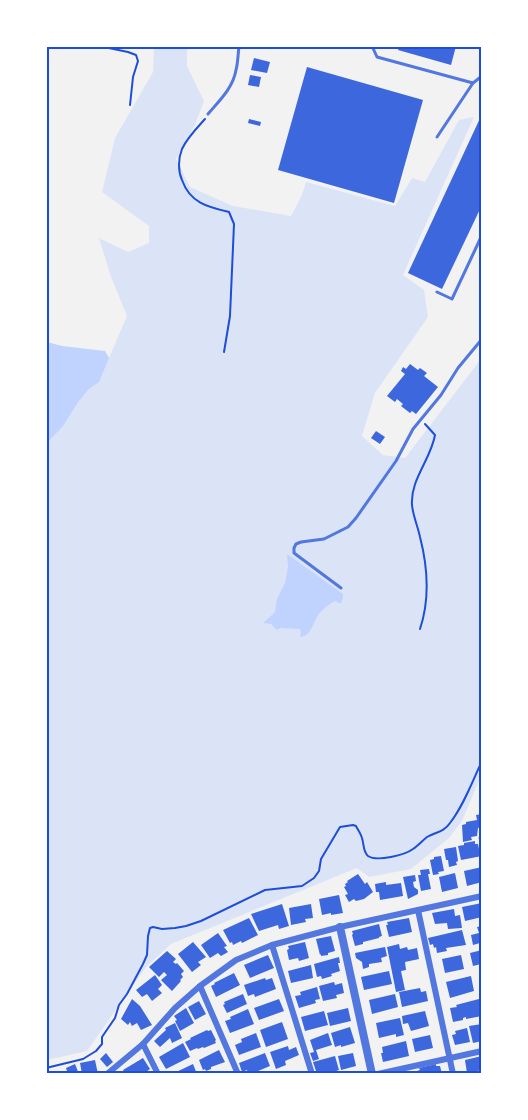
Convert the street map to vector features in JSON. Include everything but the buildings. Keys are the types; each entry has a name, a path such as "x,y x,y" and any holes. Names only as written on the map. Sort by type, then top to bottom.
{"street":[{"path":"107,1074 143,1044 175,1008 200,986 236,960 272,945 340,927 482,896"},
{"path":"418,910 453,1074"},
{"path":"340,927 372,1074"},
{"path":"272,945 312,1074"},
{"path":"200,986 238,1074"},
{"path":"143,1044 159,1074"},
{"path":"378,1074 482,1051"}],"lane":[{"path":"208,114 227,92 234,79 239,46"},
{"path":"372,46 377,57 473,83"},
{"path":"437,137 473,83 482,76"},
{"path":"437,292 452,299 482,235"},
{"path":"341,588 294,552 296,544 324,539 348,527 396,461 413,429 482,339"}],"path":[{"path":"99,46 136,55 138,61 133,77 130,105"},
{"path":"208,114 182,149 178,171 185,189 192,198 212,208 229,212 234,224 230,316 224,352"},
{"path":"420,629 427,598 427,576 425,555 412,505 413,490 433,446 435,435 421,419"},
{"path":"46,1068 83,1059 102,1044 102,1037 115,1018 119,1005 147,955 150,928 186,926 264,890 293,888 308,883 319,871 321,860 340,827 356,826 363,840 364,849 369,856 390,858 412,850 424,839 442,832 451,822 482,761"}],"shaded area":[{"path":"154,47 187,47 187,66 204,101 195,125 176,159 190,187 233,206 291,216 306,182 395,206 412,178 425,182 459,120 474,117 403,275 424,290 428,317 375,393 362,436 383,455 405,458 481,359 482,760 479,781 462,821 449,838 411,869 369,877 357,868 171,944 146,967 87,1051 47,1060 46,443 89,389 99,381 127,316 111,277 99,238 128,252 149,243 149,226 102,192 115,138 153,72"}],"water":[{"path":"47,342 105,351 109,358 99,382 89,389 63,426 47,443"},
{"path":"287,554 343,594 341,603 335,601 326,607 319,614 310,631 301,637 300,629 280,628 277,630 271,624 263,623 275,612 277,599 285,583 288,567"}]}
